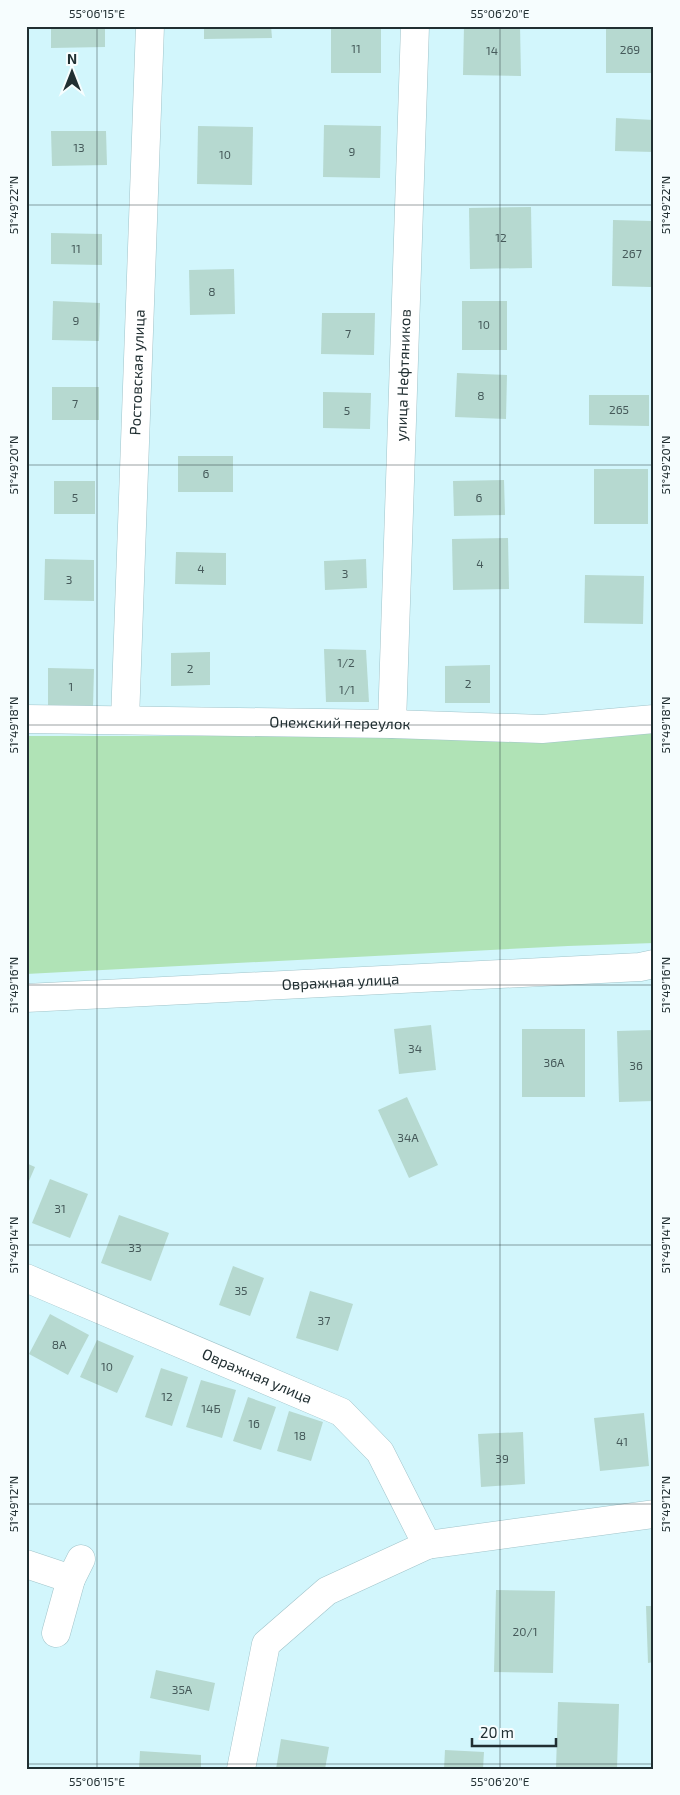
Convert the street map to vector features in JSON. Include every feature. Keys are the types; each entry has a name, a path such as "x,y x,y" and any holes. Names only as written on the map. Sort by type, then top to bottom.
{"street":[{"name":"Ростовская улица","path":"125,720 150,26"},
{"name":"улица Нефтяников","path":"392,724 415,26"},
{"name":"Онежский переулок","path":"26,719 392,724 542,729 654,719"},
{"name":"Овражная улица","path":"26,998 640,967 654,964"},
{"name":"Овражная улица","path":"26,1278 341,1412 380,1452 428,1545"},
{"path":"242,1769 266,1644 327,1590 428,1545 654,1514"},
{"path":"26,1564 76,1569 56,1633"}],"green space":[{"path":"654,730 654,943 26,974 26,736 590,736"}],"building":[{"path":"51,26 105,26 105,47 51,48"},
{"path":"204,26 271,26 272,38 204,39"},
{"path":"331,26 381,26 381,73 331,73"},
{"path":"464,26 520,26 521,76 463,75"},
{"path":"606,26 654,26 654,73 606,73"},
{"path":"616,118 654,120 654,152 615,151"},
{"path":"324,125 381,126 380,178 323,177"},
{"path":"198,126 253,127 252,185 197,184"},
{"path":"51,131 106,131 107,165 52,166"},
{"path":"531,207 532,268 470,269 469,208"},
{"path":"613,220 652,221 651,287 612,286"},
{"path":"51,233 102,234 102,265 51,264"},
{"path":"234,269 235,314 190,315 189,270"},
{"path":"53,301 100,303 99,341 52,340"},
{"path":"462,301 507,301 507,350 462,350"},
{"path":"322,313 375,313 374,355 321,354"},
{"path":"457,373 507,375 506,419 455,417"},
{"path":"52,387 99,387 99,420 52,420"},
{"path":"323,392 371,393 370,429 323,428"},
{"path":"589,395 649,395 649,426 589,425"},
{"path":"178,456 233,456 233,492 178,492"},
{"path":"594,469 648,469 648,524 594,524"},
{"path":"504,480 505,515 454,516 453,481"},
{"path":"54,481 95,481 95,514 54,514"},
{"path":"508,538 509,589 453,590 452,539"},
{"path":"176,552 226,553 226,585 175,584"},
{"path":"45,559 94,560 94,601 44,600"},
{"path":"366,559 367,588 325,590 324,561"},
{"path":"585,575 644,576 643,624 584,623"},
{"path":"324,649 366,650 369,702 326,702"},
{"path":"210,652 210,685 171,686 171,653"},
{"path":"490,665 490,703 445,703 445,666"},
{"path":"48,668 94,669 93,707 48,706"},
{"path":"431,1025 436,1070 399,1074 394,1029"},
{"path":"522,1029 585,1029 585,1097 522,1097"},
{"path":"654,1030 654,1101 619,1102 617,1031"},
{"path":"407,1097 438,1165 409,1178 378,1110"},
{"path":"26,1163 35,1167 26,1188"},
{"path":"50,1179 88,1194 70,1238 32,1223"},
{"path":"119,1215 169,1233 151,1281 101,1263"},
{"path":"233,1266 264,1278 250,1316 219,1305"},
{"path":"310,1291 353,1304 338,1351 296,1338"},
{"path":"50,1314 89,1335 68,1375 29,1354"},
{"path":"97,1340 134,1356 117,1393 80,1377"},
{"path":"161,1368 188,1377 172,1426 145,1417"},
{"path":"201,1380 236,1390 222,1438 186,1427"},
{"path":"248,1397 276,1407 261,1450 233,1441"},
{"path":"289,1411 323,1422 311,1461 277,1451"},
{"path":"644,1413 649,1466 600,1471 594,1418"},
{"path":"523,1432 525,1484 481,1487 478,1434"},
{"path":"496,1590 555,1591 553,1673 494,1672"},
{"path":"646,1606 654,1606 654,1662 648,1663"},
{"path":"156,1670 215,1683 209,1711 150,1698"},
{"path":"558,1702 619,1704 617,1769 556,1769"},
{"path":"281,1739 329,1747 325,1769 276,1769"},
{"path":"445,1750 484,1752 483,1769 444,1769"},
{"path":"140,1751 201,1755 201,1769 139,1769"}]}
